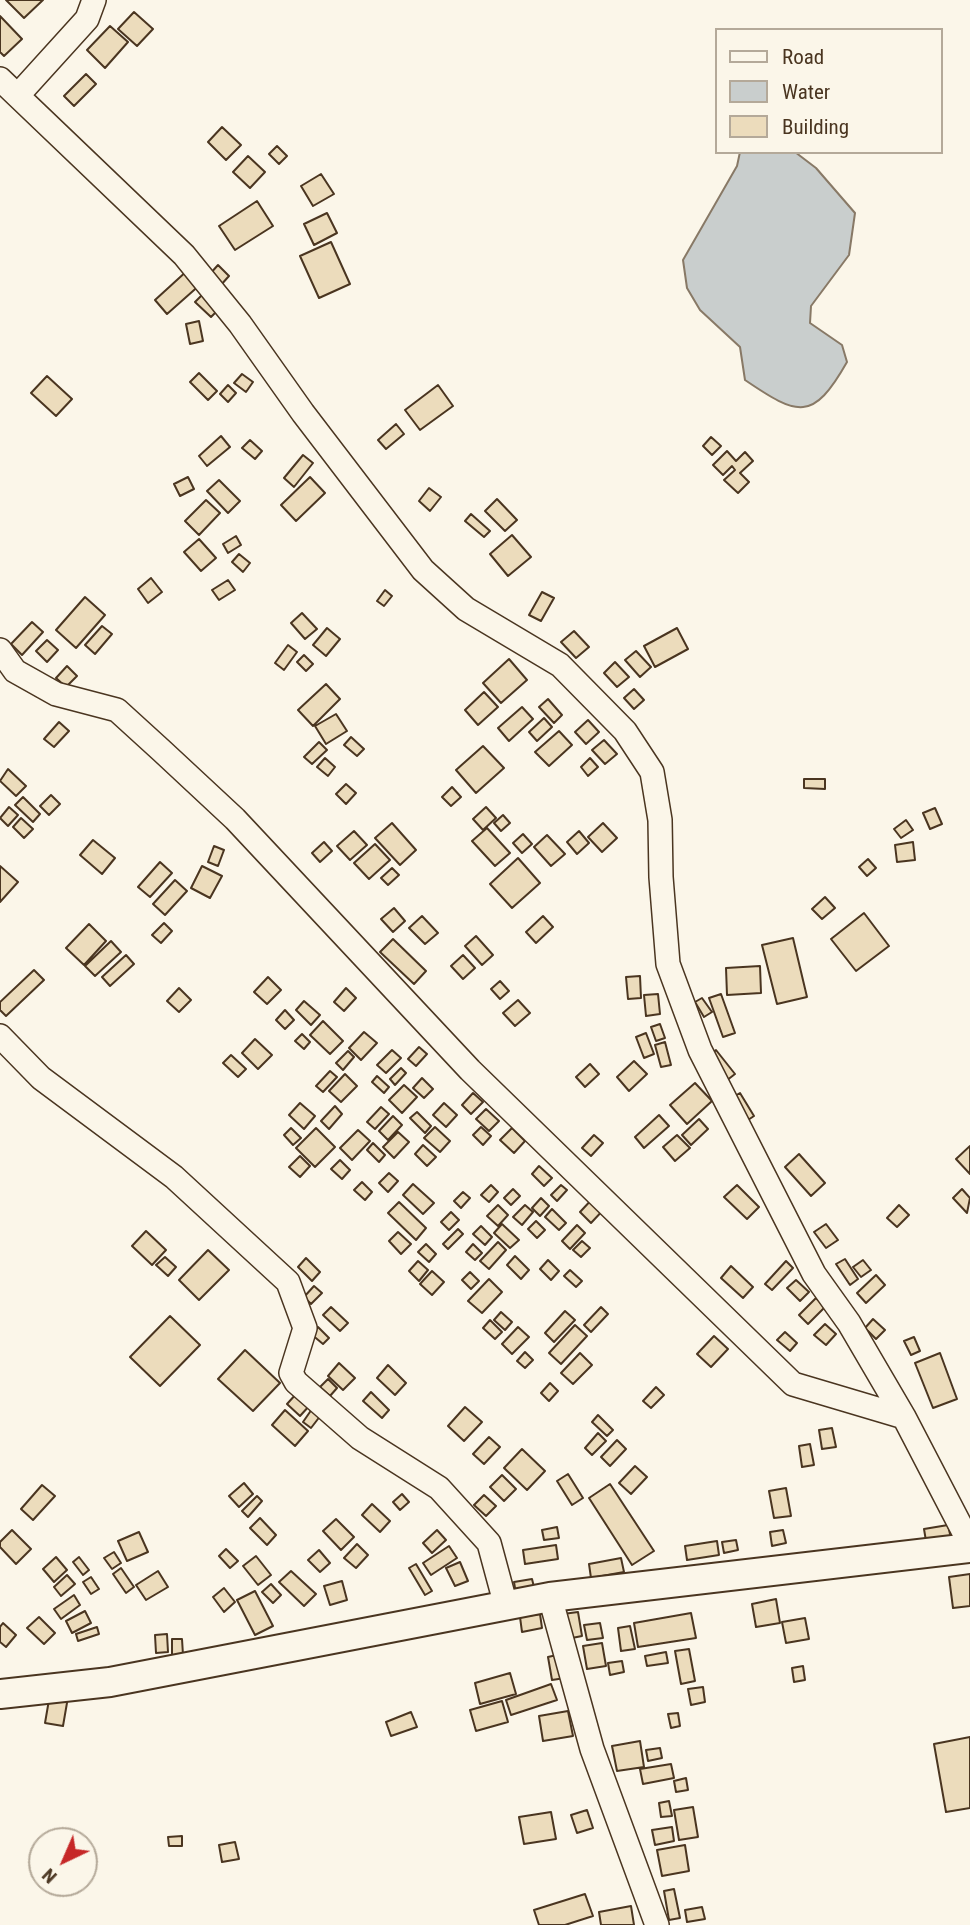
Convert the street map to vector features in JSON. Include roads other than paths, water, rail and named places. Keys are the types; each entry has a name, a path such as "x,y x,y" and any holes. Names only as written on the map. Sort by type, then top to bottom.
{"main road":[{"path":"0,1694 110,1682 550,1597 970,1546"}],"street":[{"path":"19,94 87,19 94,0"},
{"path":"0,79 19,94 184,255 240,324 303,414 422,570 466,609 560,665 625,731 652,772 660,820 661,877 668,964 700,1050 814,1274 849,1323 904,1417 970,1546"},
{"path":"0,650 15,671 56,694 117,710 162,751 235,819 470,1070 793,1384 904,1417"},
{"path":"0,1036 41,1078 174,1177 288,1282 305,1328 291,1374 296,1382 360,1438 439,1488 489,1543 506,1606"},
{"path":"550,1597 592,1749 657,1925"}],"water":[{"path":"740,154 798,154 816,168 855,213 849,255 811,306 810,323 842,345 847,362 824,395 814,404 792,406 745,380 740,347 700,310 687,288 683,260 737,166"}]}
